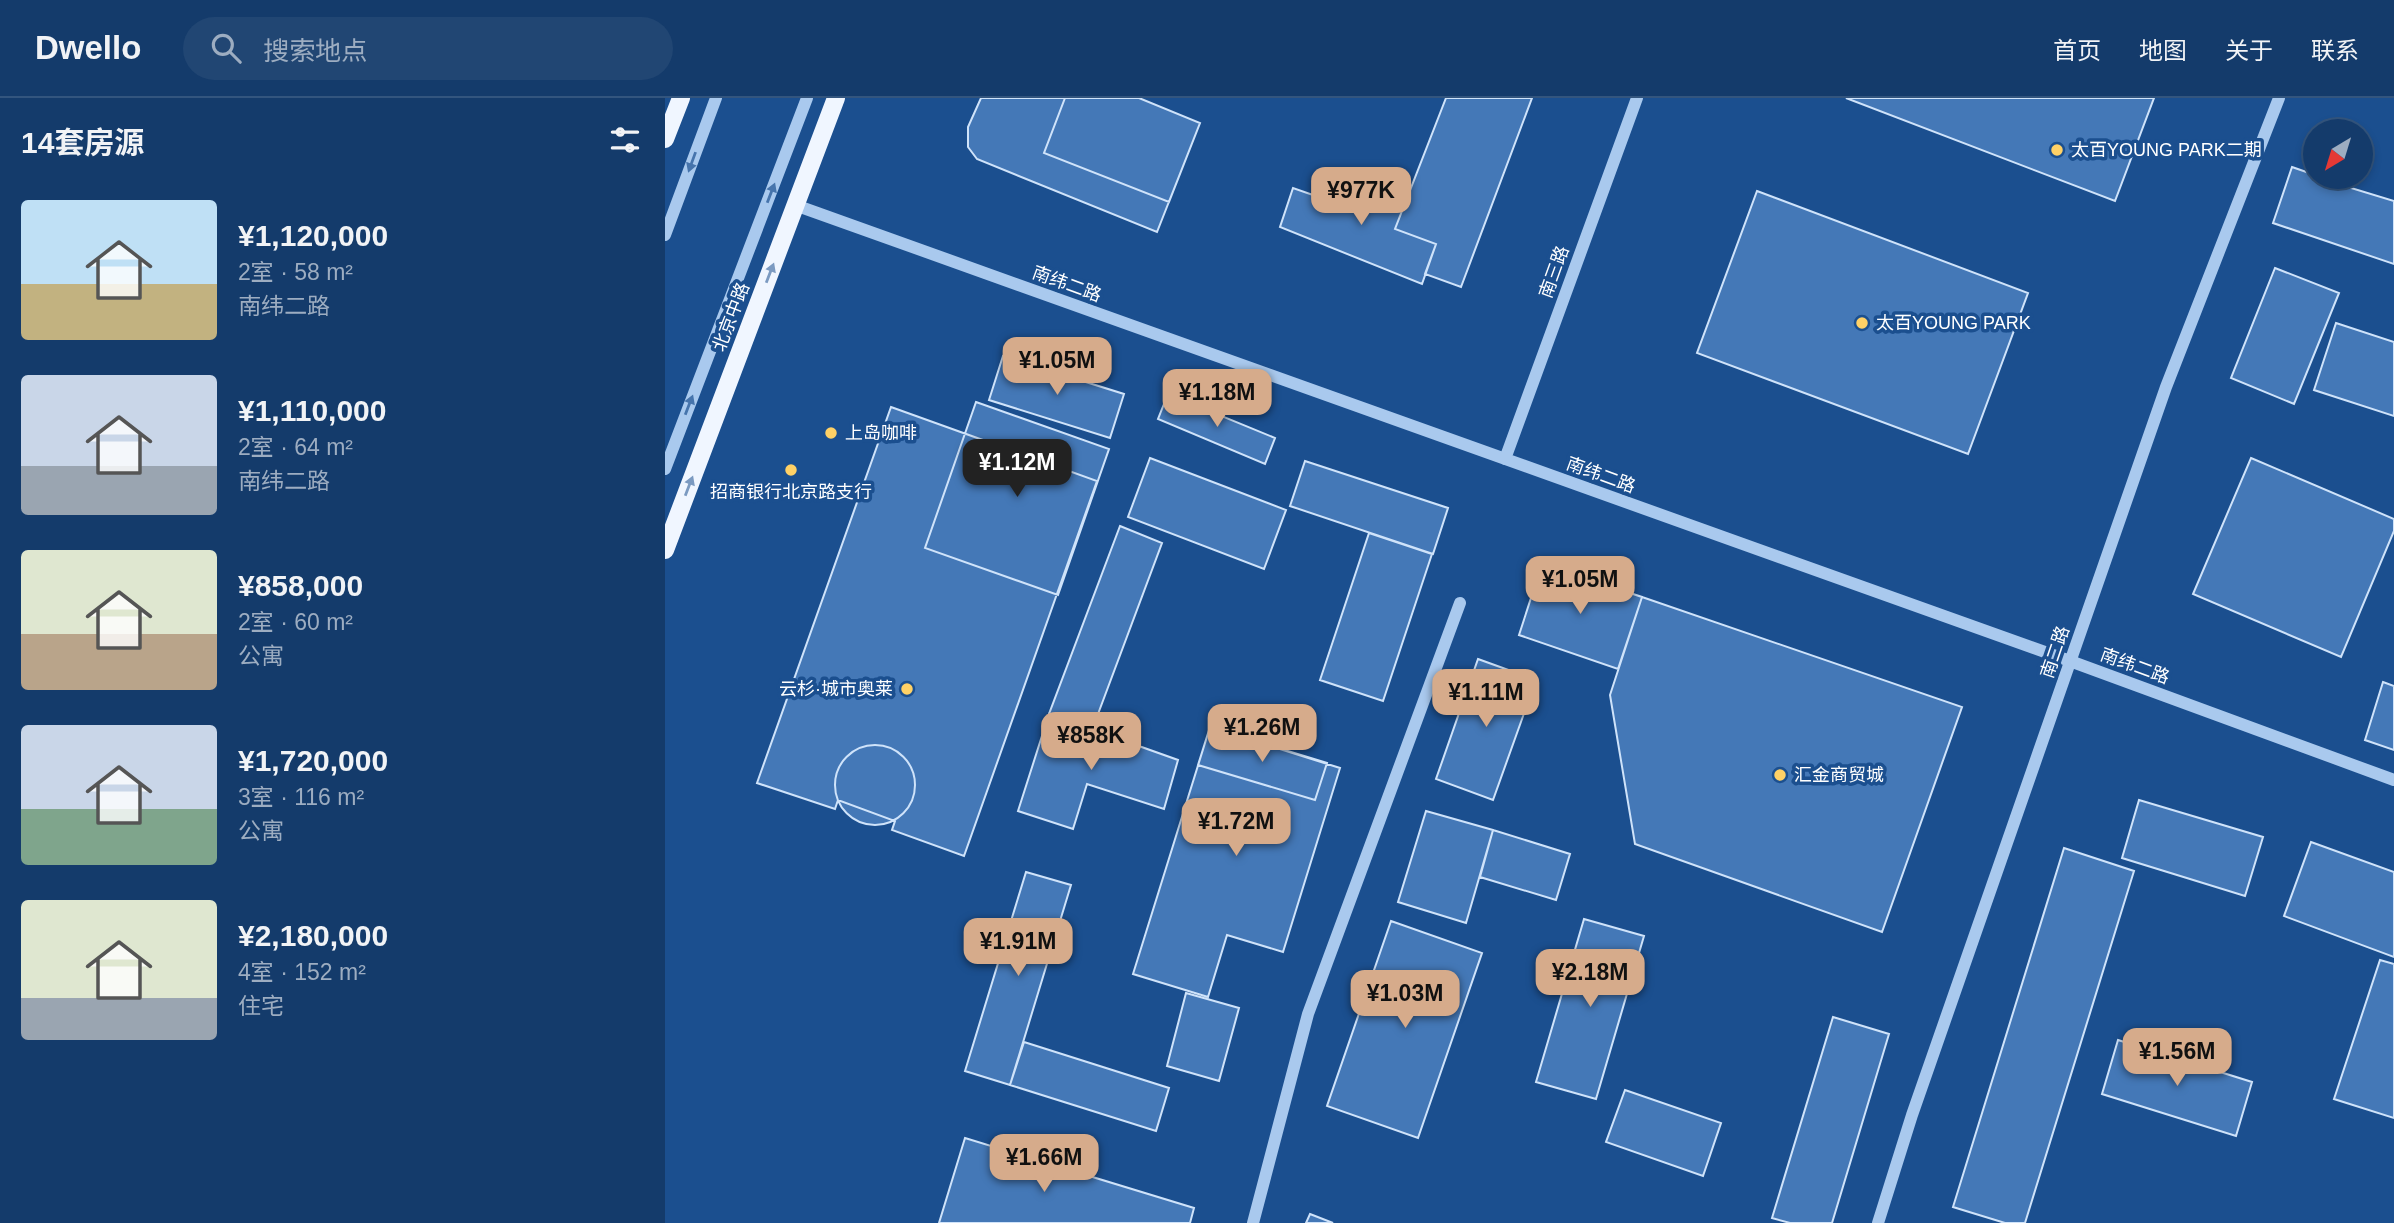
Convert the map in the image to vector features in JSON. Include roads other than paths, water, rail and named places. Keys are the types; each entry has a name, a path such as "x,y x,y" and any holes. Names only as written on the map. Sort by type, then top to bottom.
{"main road":[{"path":"665,139 681,98"},
{"name":"北京中路","path":"665,550 836,98"}],"street":[{"path":"665,235 716,98"},
{"path":"665,469 807,98"},
{"name":"南三路","path":"1505,458 1637,98"},
{"name":"南二路","path":"1878,1223 1912,1115 2166,387 2279,98"},
{"name":"南纬二路","path":"795,205 2070,661 2394,780"},
{"path":"1252,1223 1308,1014 1460,603"}],"place":[{"name":"太百YOUNG PARK二期","path":"2057,150"},
{"name":"太百YOUNG PARK","path":"1862,323"},
{"name":"上岛咖啡","path":"831,433"},
{"name":"招商银行北京路支行","path":"791,470"},
{"name":"云杉·城市奥莱","path":"907,689"},
{"name":"汇金商贸城","path":"1780,775"}]}
